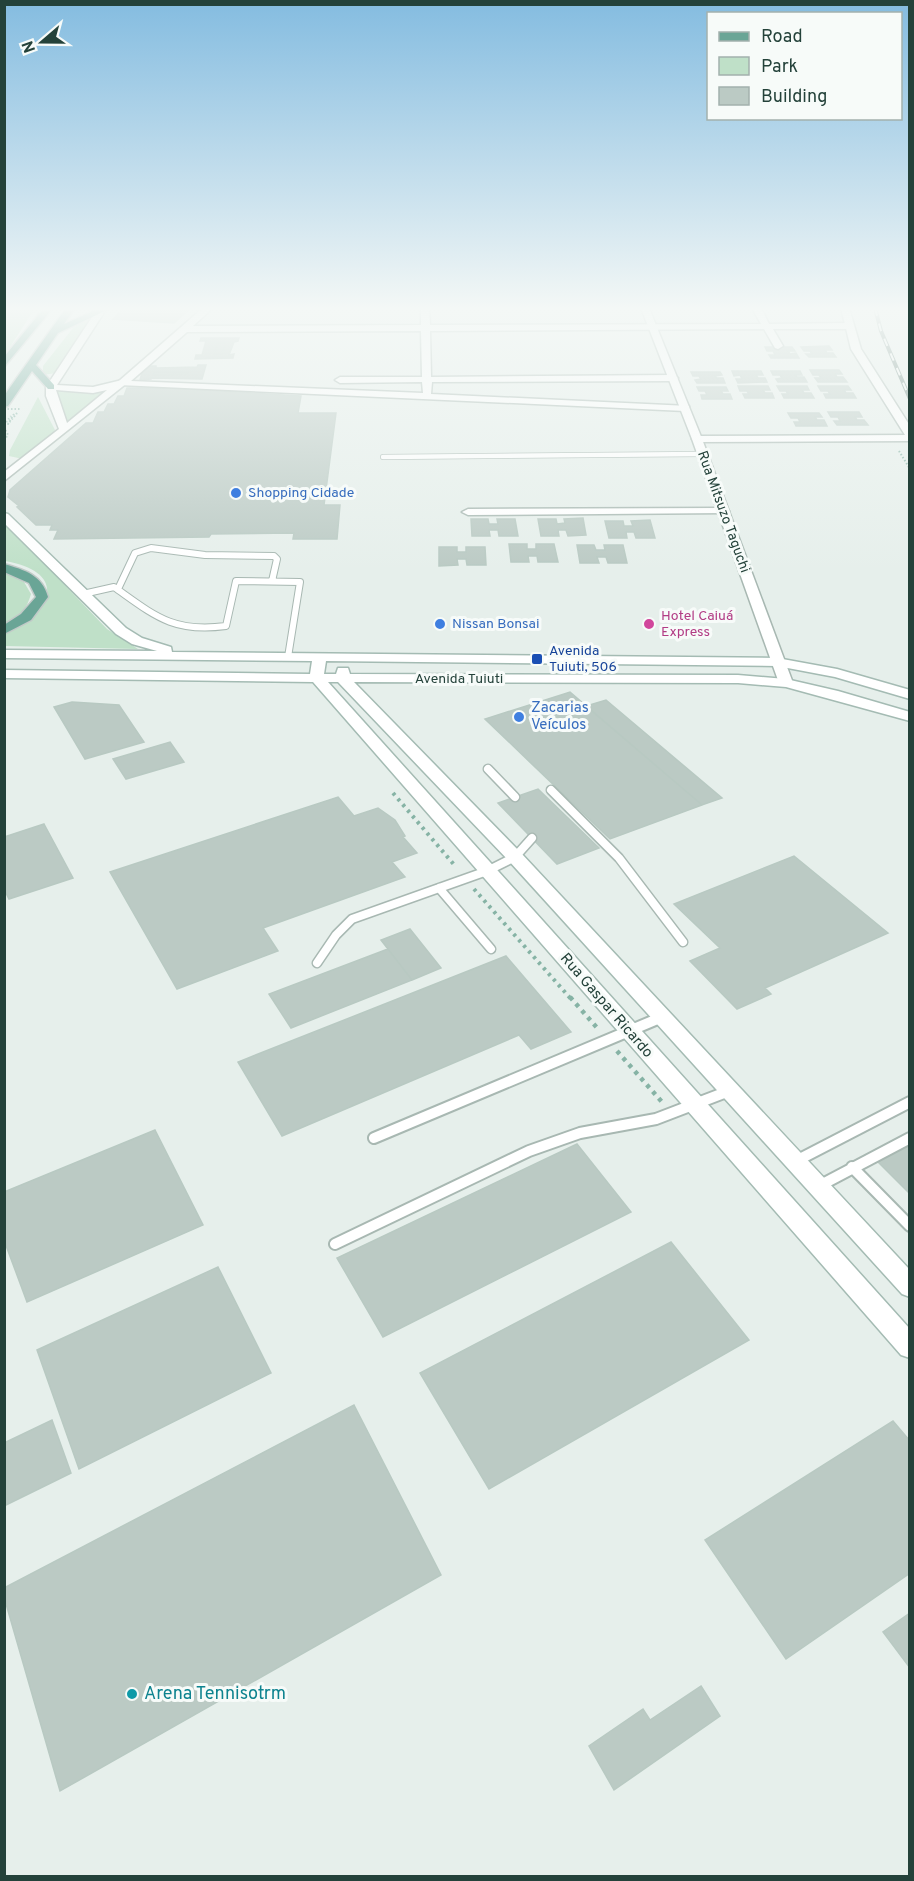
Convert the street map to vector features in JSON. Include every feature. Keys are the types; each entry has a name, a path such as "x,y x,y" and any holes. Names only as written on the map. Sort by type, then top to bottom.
{"main road":[{"path":"4,568 33,578 40,586 42,597 36,608 23,620 4,630"}],"street":[{"path":"51,396 64,429"},
{"path":"4,478 106,396"},
{"path":"400,396 685,408"},
{"name":"Rua Mitsuzo Taguchi","path":"680,396 786,683"},
{"path":"884,396 909,437"},
{"path":"697,439 909,437"},
{"path":"468,512 723,511"},
{"path":"4,516 120,631 145,644 185,656"},
{"name":"Avenida Tuiuti","path":"4,654 777,662 837,673 909,695"},
{"path":"317,678 319,658"},
{"path":"343,679 344,658"},
{"name":"Avenida Tuiuti","path":"4,674 343,679 738,679 786,683 833,694 909,717"},
{"name":"Rua Gaspar Ricardo","path":"317,678 909,1347"},
{"name":"Rua Gaspar Ricardo","path":"343,679 515,857 660,1018 909,1287"},
{"path":"346,711 367,705"}],"lane":[{"path":"383,457 703,454"},
{"path":"118,589 135,553 151,548 205,555 274,556 277,559 272,581"},
{"path":"83,594 104,588 118,589 164,621 204,629 226,626 237,580 300,582 288,657"},
{"path":"488,770 515,797"},
{"path":"551,790 575,819 619,858 683,942"},
{"path":"317,963 336,935 352,919 487,871 515,857 532,838"},
{"path":"439,888 491,949"},
{"path":"374,1138 660,1018"},
{"path":"335,1244 529,1151 580,1133 656,1119 729,1091"},
{"path":"794,1162 909,1102"},
{"path":"817,1187 909,1138"},
{"path":"852,1167 909,1226"}],"path":[{"path":"4,406 20,409"},
{"path":"4,440 8,435 4,426 12,414"}],"green space":[{"path":"54,396 102,396 64,429"},
{"path":"38,397 55,430 23,459 9,456 10,450"},
{"path":"4,522 107,629 138,649 5,646 5,633 34,615 43,604 47,594 46,583 39,574 25,566 5,561"},
{"path":"5,573 24,582 31,594 22,612 5,625"}],"building":[{"path":"118,396 301,396 298,413 336,413 324,505 340,505 337,539 293,539 294,533 211,534 209,537 54,539 58,530 50,530 52,525 36,525 8,497 10,490 86,423 93,423 98,412 104,412 108,404 114,404"},
{"path":"701,396 731,396 732,399 702,399"},
{"path":"744,396 773,396 774,398 745,398"},
{"path":"783,396 813,396 814,398 784,398"},
{"path":"825,396 855,396 856,398 826,398"},
{"path":"828,412 859,412 862,417 855,417 857,420 864,420 868,425 837,425 834,421 840,421 838,417 831,417"},
{"path":"788,413 819,413 822,417 815,417 817,420 824,420 827,426 796,426 794,422 800,422 798,418 791,418"},
{"path":"583,518 586,535 568,536 566,530 558,530 559,536 541,536 538,519 556,519 557,524 565,523 564,519"},
{"path":"471,519 488,519 489,524 498,524 497,519 515,519 518,536 499,536 498,530 489,530 490,536 472,536"},
{"path":"650,520 655,538 636,538 634,532 626,532 627,538 609,538 605,521 623,521 624,526 633,526 631,521"},
{"path":"509,544 527,544 527,549 536,549 536,544 554,544 558,562 538,562 537,556 528,556 529,562 511,562"},
{"path":"577,545 594,545 596,550 605,550 604,545 623,545 627,563 608,563 606,557 597,557 599,563 580,563"},
{"path":"439,547 457,547 457,552 466,552 466,547 485,547 486,565 467,565 466,559 457,559 458,565 439,566"},
{"path":"570,692 702,805 610,839 485,719"},
{"path":"606,700 722,798 702,805 586,706"},
{"path":"72,702 119,705 144,742 85,759 54,707"},
{"path":"170,742 184,762 126,779 113,759"},
{"path":"538,789 599,848 557,864 498,803"},
{"path":"338,797 354,816 378,808 395,820 405,836 403,837 417,853 392,862 405,877 263,928 278,951 177,989 110,872"},
{"path":"44,824 73,878 9,899 4,889 4,837"},
{"path":"794,856 888,933 765,988 771,994 737,1009 690,961 720,948 674,904"},
{"path":"410,929 441,968 412,980 381,940"},
{"path":"388,949 412,980 291,1028 269,994"},
{"path":"506,956 571,1032 531,1049 519,1035 282,1136 238,1062"},
{"path":"155,1130 203,1225 27,1302 4,1240 4,1192"},
{"path":"577,1144 631,1212 383,1337 337,1258"},
{"path":"910,1145 910,1194 878,1162"},
{"path":"671,1242 749,1340 489,1489 420,1373"},
{"path":"218,1267 271,1373 79,1469 37,1350"},
{"name":"Arena Tennisotrm","path":"354,1405 441,1575 60,1791 4,1597 4,1588"},
{"path":"52,1420 71,1473 4,1506 4,1443"},
{"path":"893,1421 910,1441 910,1573 786,1659 705,1540"},
{"path":"910,1613 910,1668 883,1632"},
{"path":"701,1686 720,1716 614,1790 589,1746 643,1709 650,1720"}],"place":[{"name":"Shopping Cidade","path":"236,493"},
{"name":"Nissan Bonsai","path":"440,624"},
{"name":"Hotel Caiuá Express","path":"649,624"},
{"name":"Avenida Tuiuti, 506","path":"537,659"},
{"name":"Zacarias Veículos","path":"519,717"},
{"name":"Arena Tennisotrm","path":"132,1694"}]}
